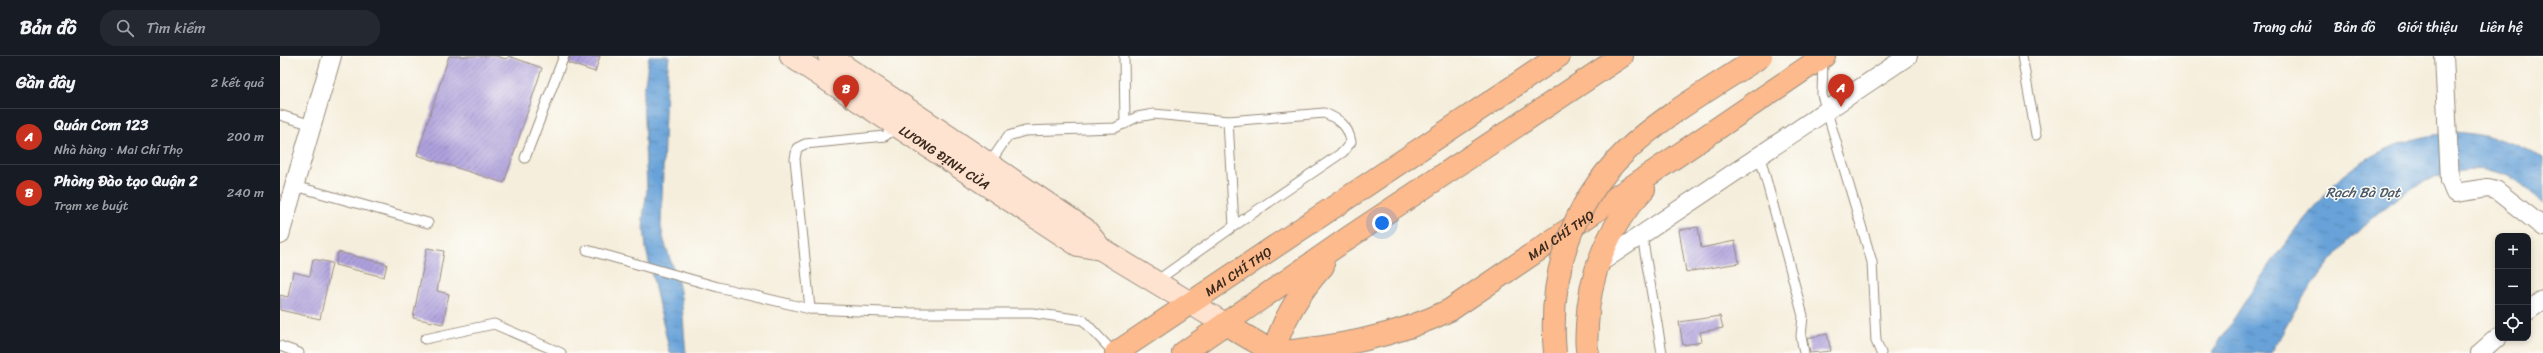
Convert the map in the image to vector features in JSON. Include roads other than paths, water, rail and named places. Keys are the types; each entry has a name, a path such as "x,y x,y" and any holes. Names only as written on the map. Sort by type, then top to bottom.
{"main road":[{"name":"LƯƠNG ĐỊNH CỦA","path":"791,56 898,125 1078,245 1101,249"},
{"name":"LƯƠNG ĐỊNH CỦA","path":"829,56 1085,230 1101,249 1226,324"},
{"name":"MAI CHÍ THỌ","path":"1115,353 1191,304 1559,56"},
{"path":"1183,353 1348,238 1622,56"},
{"path":"1555,353 1553,310 1560,266 1574,224 1596,185 1610,168 1642,137 1761,56"},
{"name":"MAI CHÍ THỌ","path":"1273,353 1313,349 1385,336 1430,320 1469,298 1824,56"},
{"path":"1588,353 1588,300 1603,247 1628,206 1676,157"},
{"path":"1226,324 1273,353 1281,328 1300,293 1348,238"}],"street":[{"path":"280,235 298,187 312,126 332,56"},
{"path":"1598,264 1760,157 1908,56"},
{"path":"2444,56 2450,181 2455,193 2458,194 2488,188 2496,190 2543,227"},
{"path":"2531,309 2543,300"},
{"path":"2480,353 2495,340"}],"lane":[{"path":"525,158 564,56"},
{"path":"1124,56 1125,124"},
{"path":"1824,56 1822,95 1872,262 1876,341 1882,353"},
{"path":"2022,56 2036,135"},
{"path":"989,164 1008,136 1025,131 1115,128 1137,117 1154,114 1228,121 1324,113 1337,118 1349,129 1351,142 1343,152 1155,282"},
{"path":"280,115 312,126"},
{"path":"1228,121 1234,226"},
{"path":"810,309 795,159 797,148 805,144 885,136 898,125"},
{"path":"1760,157 1803,316 1801,336 1804,353"},
{"path":"298,187 428,223"},
{"path":"1642,236 1662,353"},
{"path":"587,250 680,276 810,309 907,313 1032,312 1083,320 1115,353"},
{"path":"425,339 494,324 561,353"},
{"path":"280,346 299,353"}],"water":[{"path":"649,56 669,56 666,86 661,226 664,241 680,291 686,353 670,353 646,249 643,218 647,190 643,96"},
{"name":"Rạch Bà Dạt","path":"2455,132 2490,137 2511,143 2543,158 2543,204 2527,188 2508,176 2479,169 2450,172 2422,183 2395,199 2370,220 2347,243 2305,295 2294,311 2271,353 2212,353 2276,256 2304,220 2342,176 2358,164 2384,150 2412,140"}],"place":[{"name":"Quán Cơm 123","path":"1841,107"},
{"name":"Phòng Đào tạo Quận 2","path":"846,108"}]}
